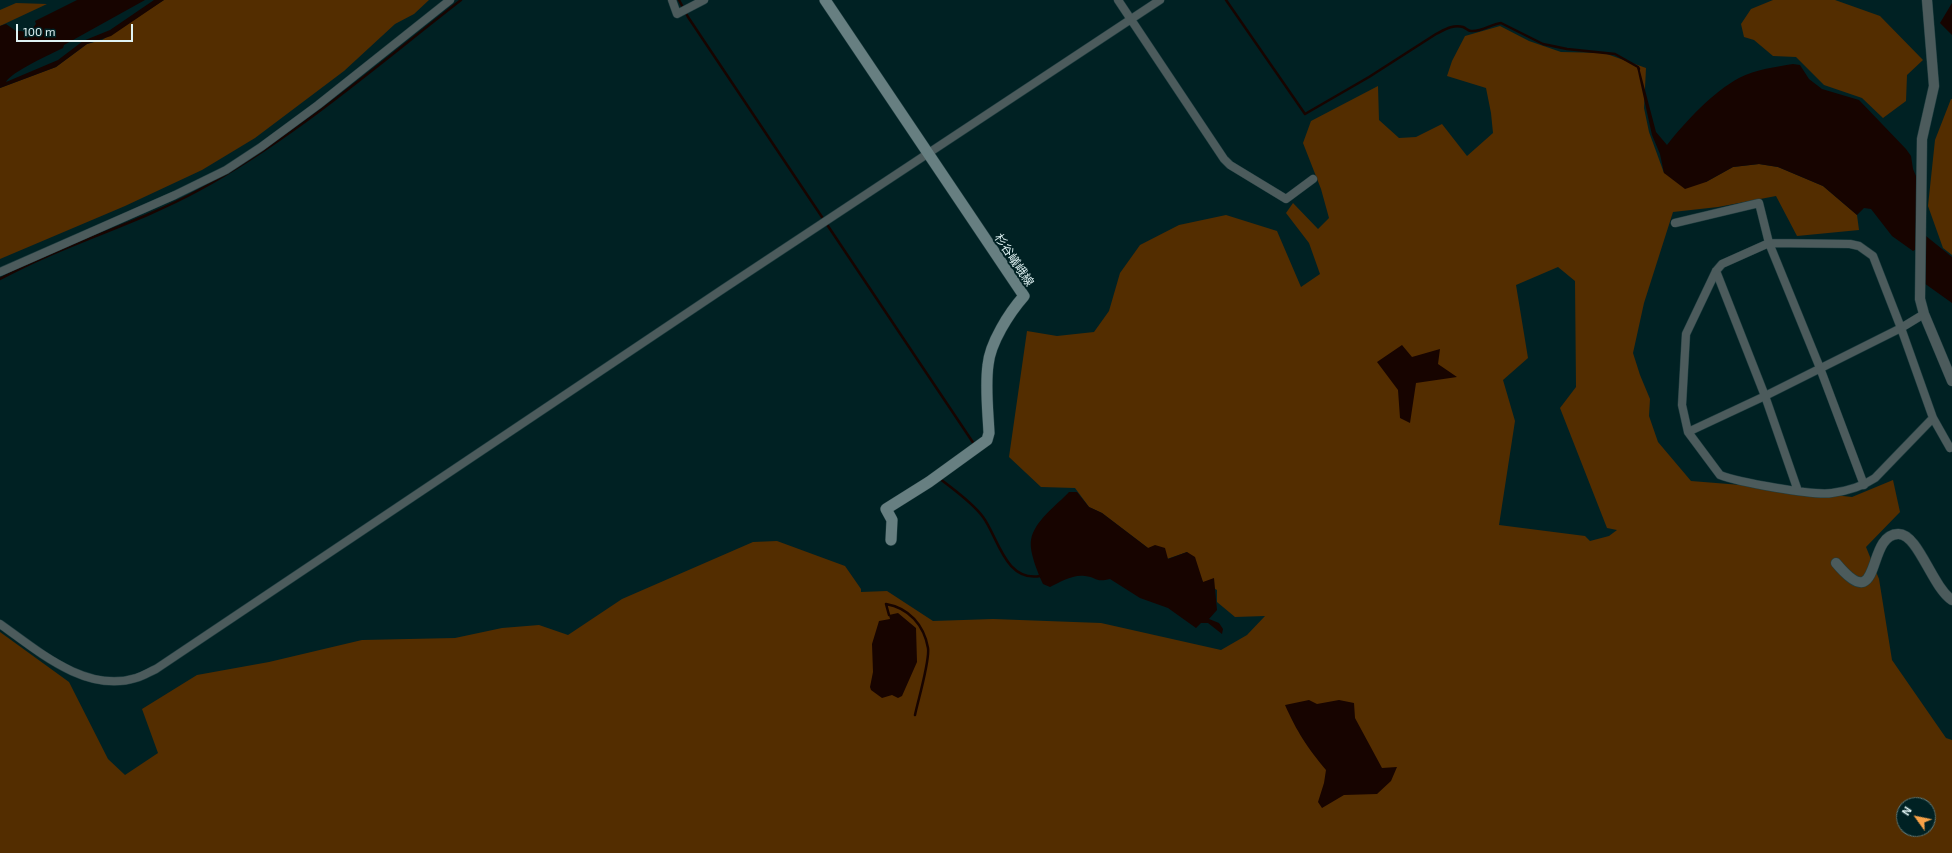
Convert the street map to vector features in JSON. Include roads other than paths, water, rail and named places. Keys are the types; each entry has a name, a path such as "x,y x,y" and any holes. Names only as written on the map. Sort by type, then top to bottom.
{"main road":[{"name":"杉谷嶬峨線","path":"825,0 1024,296 1008,317 990,352 987,370 989,433 986,440 929,482 886,510 892,520 891,540"}],"street":[{"path":"0,272 175,195 226,170 261,147 305,114 450,0"},
{"path":"672,0 677,14 704,0"},
{"path":"1118,0 1224,159 1230,165 1286,199 1313,179"},
{"path":"0,624 63,668 85,676 100,680 120,680 135,678 156,669 1160,0"},
{"path":"1927,0 1934,86 1922,139 1920,299 1924,314 1952,381"},
{"path":"1675,223 1759,202 1769,243 1820,368 1864,485"},
{"path":"1933,418 1875,478 1864,485 1831,493 1798,491 1720,475 1688,432 1682,405 1686,334 1716,271 1722,264 1769,243 1850,244 1866,249 1873,256 1901,328 1933,418 1950,448"},
{"path":"1716,271 1765,396 1798,491"},
{"path":"1688,432 1765,396 1901,328 1924,314"},
{"path":"1836,563 1849,577 1859,582 1865,581 1872,572 1878,552 1885,540 1895,534 1905,535 1913,542 1941,590 1952,600"}],"waterway":[{"path":"0,279 49,255 150,214 199,190 234,170 268,148 334,100 461,0"},
{"path":"679,0 688,17 974,444"},
{"path":"1226,0 1305,114 1369,77 1436,34 1456,26 1463,27 1470,31 1475,31 1501,23 1543,44 1567,49 1615,54 1639,69"},
{"path":"939,478 974,506 983,517 1004,556 1018,572 1028,576 1040,576"},
{"path":"889,615 886,604 902,609 919,625 926,640 928,648 927,662 915,715"}]}
